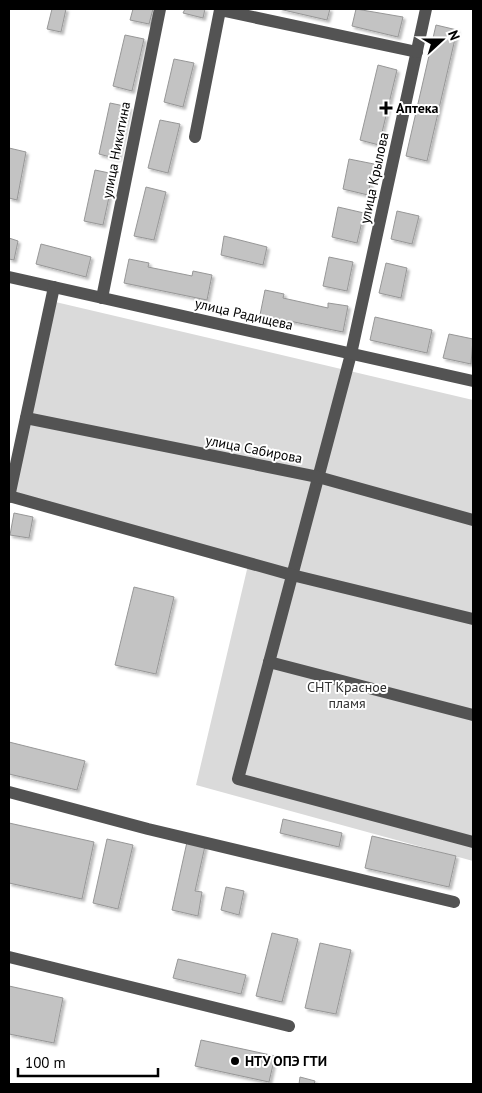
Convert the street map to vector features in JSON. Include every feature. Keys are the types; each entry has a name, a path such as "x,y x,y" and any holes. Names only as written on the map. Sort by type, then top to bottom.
{"street":[{"name":"улица Никитина","path":"102,298 160,9"},
{"name":"улица Крылова","path":"426,9 351,354 238,779 473,842"},
{"path":"195,137 220,10 416,52"},
{"name":"улица Радищева","path":"9,277 473,381"},
{"path":"54,287 26,418 15,441 9,496 292,575 473,619"},
{"name":"улица Сабирова","path":"26,418 318,478 473,520"},
{"path":"269,662 473,716"},
{"path":"9,792 148,829 454,902"},
{"path":"9,958 289,1026"}],"green space":[{"name":"СНТ Красное пламя","path":"47,300 473,400 473,861 196,785 249,561 9,499"}],"building":[{"path":"52,9 66,9 61,32 47,29"},
{"path":"133,9 153,9 149,24 130,20"},
{"path":"185,9 205,9 203,18 183,13"},
{"path":"279,9 330,9 327,20"},
{"path":"356,9 403,17 398,37 352,26"},
{"path":"436,25 457,30 427,161 406,156"},
{"path":"125,35 144,39 132,91 113,86"},
{"path":"174,59 194,63 183,107 164,102"},
{"path":"378,65 397,70 379,145 360,140"},
{"path":"110,103 129,107 118,159 99,154"},
{"path":"160,120 180,124 168,173 148,168"},
{"path":"9,148 26,152 17,200 9,198"},
{"path":"349,159 374,164 368,195 343,189"},
{"path":"95,170 114,174 103,225 84,221"},
{"path":"146,187 166,192 154,240 134,236"},
{"path":"338,207 364,213 357,243 332,237"},
{"path":"397,211 419,216 412,244 391,239"},
{"path":"224,236 267,247 263,265 221,255"},
{"path":"9,238 18,241 14,260 9,259"},
{"path":"41,244 91,257 86,277 36,264"},
{"path":"329,257 353,262 347,291 323,286"},
{"path":"129,259 149,263 148,267 192,276 193,271 212,275 207,300 124,283"},
{"path":"386,263 407,268 401,298 379,293"},
{"path":"265,290 284,294 283,298 328,308 328,303 348,306 343,332 260,315"},
{"path":"375,317 432,330 427,353 370,340"},
{"path":"449,334 473,339 471,364 443,358"},
{"path":"14,513 33,517 29,538 10,535"},
{"path":"134,587 174,597 156,674 115,665"},
{"path":"9,742 85,761 77,790 9,774"},
{"path":"283,819 342,833 339,847 280,833"},
{"path":"9,823 94,842 82,899 9,883"},
{"path":"372,836 456,856 449,887 365,868"},
{"path":"107,839 133,845 118,909 93,903"},
{"path":"187,842 205,846 195,891 202,892 198,916 172,910"},
{"path":"226,887 244,891 239,915 221,910"},
{"path":"272,933 298,939 282,1002 256,996"},
{"path":"320,943 351,950 336,1014 305,1008"},
{"path":"178,959 246,975 241,994 173,978"},
{"path":"9,986 63,998 54,1043 9,1034"},
{"path":"201,1040 275,1056 269,1082 195,1066"},
{"path":"300,1077 315,1081 314,1084 299,1084"}],"place":[{"name":"Аптека","path":"386,108"},
{"name":"НТУ ОПЭ ГТИ","path":"235,1061"}]}
